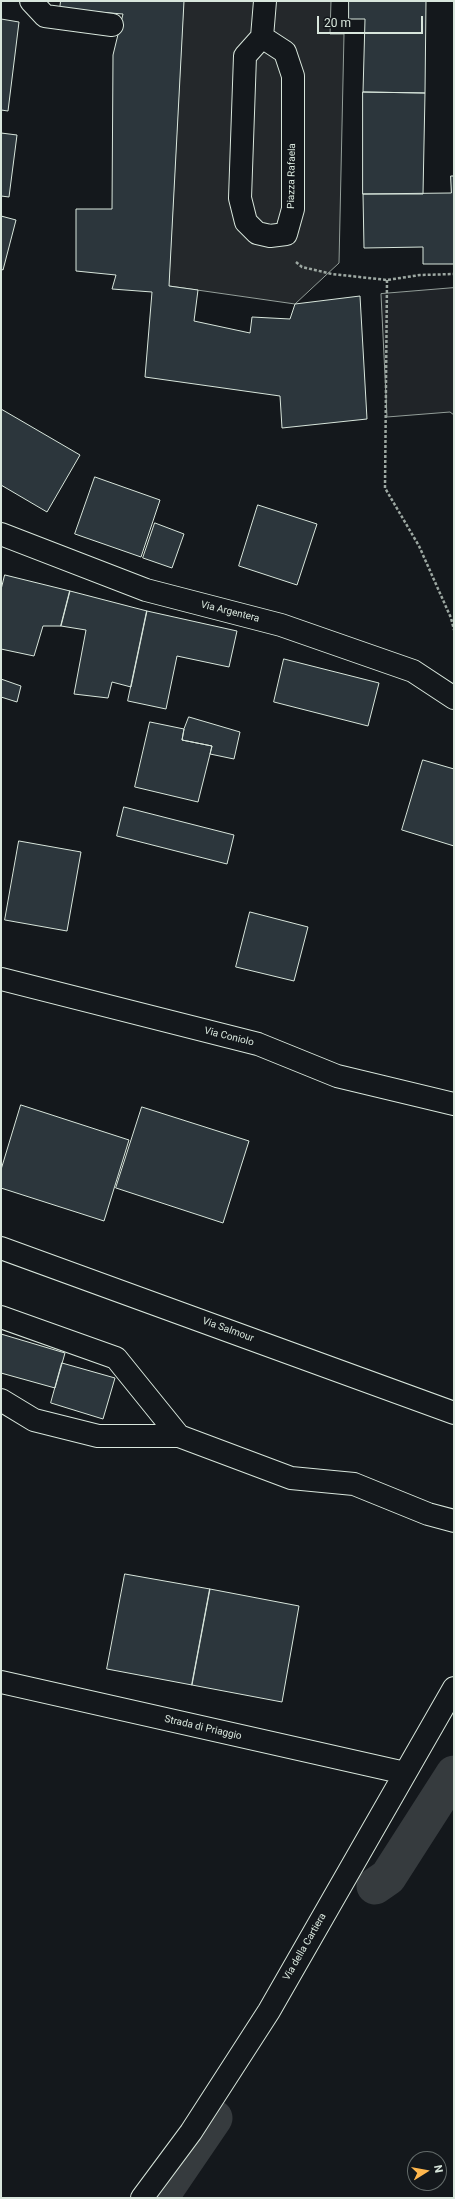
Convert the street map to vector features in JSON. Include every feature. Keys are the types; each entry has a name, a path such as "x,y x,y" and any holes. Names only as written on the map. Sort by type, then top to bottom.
{"street":[{"path":"30,1 45,16 112,25"},
{"path":"264,1 262,37 245,56 240,198 246,222 257,233 270,236 286,234"},
{"name":"Piazza Rafaela","path":"262,37 285,52 293,76 293,209 286,234"},
{"name":"Via Argentera","path":"1,534 146,590 281,625 413,671 454,698"},
{"name":"Via Coniolo","path":"1,979 258,1044 337,1076 454,1104"},
{"name":"Via Salmour","path":"1,1248 454,1413"},
{"path":"1,1316 116,1358 179,1436"},
{"path":"1,1400 34,1420 98,1436 179,1436 291,1478 354,1484 428,1514 454,1521"},
{"name":"Strada di Priaggio","path":"1,1682 405,1773"},
{"name":"Via della Cartiera","path":"142,2198 191,2132 269,2010 454,1688"}],"path":[{"path":"286,234 292,258 302,267 332,274 387,280 420,275 454,274"},
{"path":"387,280 385,488 419,546 451,618 454,630"}],"shaded area":[{"path":"184,1 331,1 330,34 344,34 339,263 295,304 169,286"},
{"path":"454,288 454,415 450,412 387,417 381,294"}],"building":[{"path":"61,1 184,1 169,286 198,290 194,321 250,333 252,317 290,319 295,304 360,296 367,419 282,428 280,396 145,377 152,292 112,289 116,275 76,271 76,209 112,209 113,55 123,14 60,9"},
{"path":"349,1 426,1 425,93 363,92 365,19 349,19"},
{"path":"1,19 19,22 8,111 1,110"},
{"path":"363,92 425,93 423,194 363,194"},
{"path":"1,133 17,135 9,197 1,196"},
{"path":"451,176 454,176 454,264 423,264 423,247 364,248 363,194 451,193"},
{"path":"1,216 16,220 3,270 1,269"},
{"path":"1,409 80,455 47,512 1,485"},
{"path":"95,477 160,500 141,557 75,534"},
{"path":"258,505 317,524 297,585 239,566"},
{"path":"155,523 184,534 172,568 143,558"},
{"path":"5,575 70,591 61,626 43,626 34,656 1,649 1,590"},
{"path":"70,591 147,611 131,687 112,682 108,698 74,694 86,630 61,626"},
{"path":"147,611 237,631 229,667 177,656 166,709 128,701"},
{"path":"284,659 379,683 368,726 274,702"},
{"path":"1,679 21,686 17,702 1,697"},
{"path":"189,717 240,732 234,759 210,754 212,746 182,740 184,729"},
{"path":"150,722 184,729 182,740 212,746 198,802 135,787"},
{"path":"423,760 454,769 454,846 402,830"},
{"path":"124,807 234,835 227,864 117,836"},
{"path":"19,841 81,852 67,931 5,920"},
{"path":"250,912 308,927 294,981 236,967"},
{"path":"21,1105 129,1140 104,1221 1,1188 1,1170"},
{"path":"142,1107 249,1141 223,1223 116,1188"},
{"path":"1,1334 65,1353 55,1388 1,1373"},
{"path":"62,1363 115,1378 103,1419 51,1403"},
{"path":"125,1574 210,1589 192,1685 107,1669"},
{"path":"210,1589 299,1606 282,1702 192,1685"}],"waterway":[{"path":"375,1886 388,1877 454,1774"},
{"path":"167,2187 214,2118"}]}
